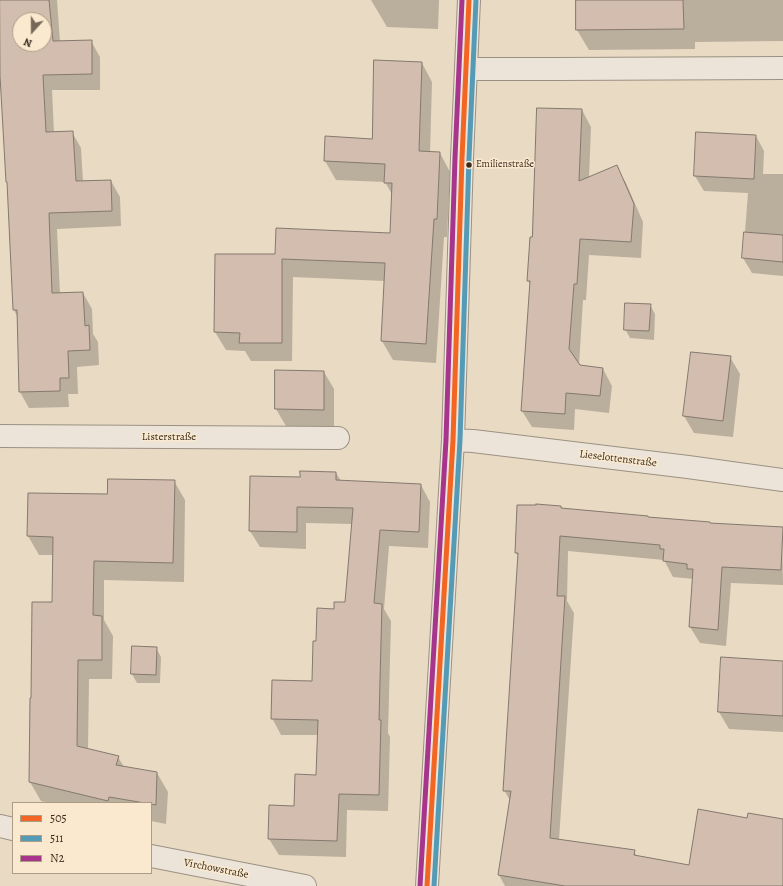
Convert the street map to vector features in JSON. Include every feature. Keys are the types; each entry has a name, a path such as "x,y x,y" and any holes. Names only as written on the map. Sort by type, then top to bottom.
{"street":[{"path":"427,886 453,440 461,166 469,0"},
{"path":"466,69 783,68"},
{"name":"Listerstraße","path":"0,436 338,438"},
{"name":"Lieselottenstraße","path":"453,440 688,467 783,480"},
{"path":"0,826 12,829"},
{"name":"Virchowstraße","path":"152,856 305,886"}],"building":[{"path":"0,0 49,0 50,12 12,12 12,52 52,52 52,31 53,41 92,40 92,74 43,75 46,132 73,131 76,181 111,180 112,211 49,213 52,293 83,292 85,326 89,325 90,350 68,351 69,378 60,378 60,391 19,392 17,310 13,310 0,76"},
{"path":"576,0 683,0 684,29 576,30"},
{"path":"374,60 422,62 419,151 440,152 437,219 434,219 426,344 381,341 385,263 282,259 282,343 239,343 240,333 214,332 215,254 275,254 276,228 390,233 392,183 384,183 385,164 324,161 325,136 372,139"},
{"path":"537,108 582,109 579,181 617,165 634,204 631,242 580,239 577,284 574,284 569,349 580,365 603,368 600,396 566,393 565,414 521,411 530,281 527,281 530,237 532,237"},
{"path":"696,132 756,135 754,179 694,176"},
{"path":"744,232 783,235 783,262 742,258"},
{"path":"625,303 651,304 649,331 624,330"},
{"path":"691,352 731,356 723,421 683,416"},
{"path":"275,370 324,371 324,410 275,409"},
{"path":"300,471 336,472 336,480 421,484 419,532 380,530 374,603 382,604 379,795 339,794 337,841 268,839 269,805 294,806 295,774 316,775 318,720 271,719 272,680 312,681 313,641 316,641 317,608 334,609 334,602 345,602 353,508 297,507 297,532 249,531 250,476 300,477"},
{"path":"108,479 175,480 173,563 94,561 93,615 102,616 102,660 78,660 77,746 119,756 116,765 157,772 156,805 152,804 152,802 139,802 109,797 108,801 29,782 32,602 52,602 53,537 27,536 28,493 107,494"},
{"path":"536,504 561,506 561,508 710,523 783,527 781,570 722,567 718,630 689,627 693,569 687,569 687,564 663,561 664,549 660,549 660,545 560,536 557,596 565,596 550,838 635,850 634,855 689,865 698,809 747,818 748,813 783,819 783,886 565,886 498,875 511,791 503,791 518,553 515,553 517,505"},
{"path":"132,646 157,647 156,675 131,674"},
{"path":"721,657 783,661 783,716 718,712"}],"transit line":[{"name":"N2","path":"420,886 446,440 455,158 462,0"},
{"name":"505","path":"427,886 453,440 462,158 469,0"},
{"name":"511","path":"434,886 460,440 469,158 476,0"}],"place":[{"name":"Emilienstraße","path":"469,165"}]}
